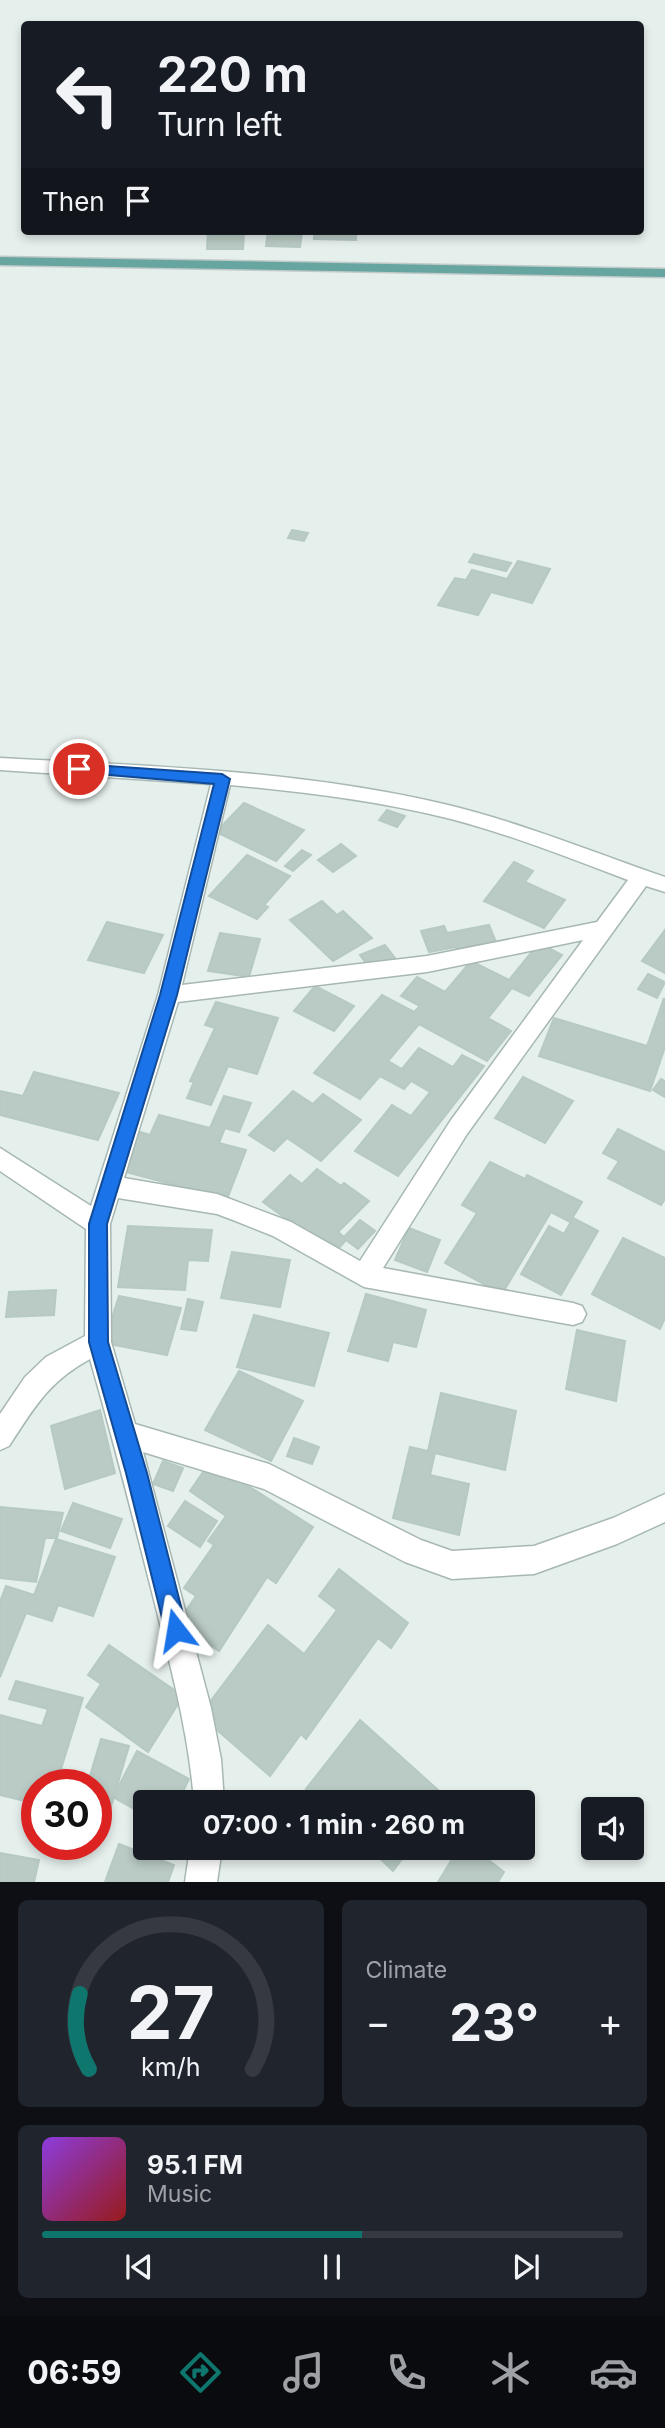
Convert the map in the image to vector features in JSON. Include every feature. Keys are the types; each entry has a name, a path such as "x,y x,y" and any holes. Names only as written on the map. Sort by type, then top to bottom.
{"main road":[{"path":"0,261 665,273"}],"street":[{"path":"0,764 315,788 419,805 509,828 665,886"},
{"path":"208,1790 196,1708 99,1342 98,1224 169,995 222,779"},
{"path":"364,1276 459,1127 640,877"},
{"path":"169,995 427,964 539,944 601,929"},
{"path":"0,1158 98,1224"},
{"path":"110,1186 217,1204 282,1229 364,1276 573,1314"},
{"path":"0,1437 34,1386 55,1365 99,1342"},
{"path":"125,1434 269,1477 415,1552 452,1565 534,1560 617,1530 665,1508"},
{"path":"201,1882 204,1860"}],"building":[{"path":"208,235 244,235 243,249 207,249"},
{"path":"267,235 302,235 300,247 266,246"},
{"path":"314,235 356,235 356,240 314,239"},
{"path":"292,530 308,533 304,541 288,538"},
{"path":"474,554 511,563 506,571 469,562"},
{"path":"518,561 550,569 532,603 491,592 478,615 438,605 455,578 466,580 472,570 507,579"},
{"path":"244,803 304,830 276,861 216,832"},
{"path":"387,810 405,816 397,827 379,820"},
{"path":"341,844 356,856 333,872 318,860"},
{"path":"302,850 311,855 293,871 285,866"},
{"path":"247,855 290,876 264,905 268,907 257,919 209,896"},
{"path":"514,862 533,871 525,882 565,900 544,928 484,901"},
{"path":"322,901 337,915 343,911 372,938 333,961 290,920"},
{"path":"107,922 163,935 144,973 88,960"},
{"path":"489,925 498,947 458,954 456,947 429,952 421,931 444,926 447,933"},
{"path":"665,930 665,973 642,961"},
{"path":"220,933 260,939 249,977 208,971"},
{"path":"539,943 562,955 529,996 512,988 488,1018 511,1031 487,1061 419,1024 388,1061 402,1069 419,1048 453,1067 462,1055 484,1066 398,1176 355,1151 392,1105 411,1116 430,1092 411,1081 404,1089 380,1076 360,1099 314,1073 382,995 414,1012 420,1006 401,996 417,977 445,992 471,961 509,980"},
{"path":"385,945 395,958 370,969 360,955"},
{"path":"648,974 665,982 657,998 638,989"},
{"path":"315,986 354,1006 334,1031 294,1011"},
{"path":"664,998 665,1047 650,1091 539,1056 554,1018 647,1046"},
{"path":"216,1002 278,1018 257,1074 228,1066 211,1105 187,1098 194,1082 190,1081 215,1028 205,1025"},
{"path":"34,1072 119,1093 98,1140 0,1115 0,1091 23,1096"},
{"path":"523,1077 573,1101 545,1143 495,1118"},
{"path":"661,1079 665,1081 665,1097 653,1090"},
{"path":"293,1091 313,1104 323,1094 361,1120 321,1161 287,1138 274,1151 249,1135"},
{"path":"224,1096 251,1103 239,1132 225,1128 219,1143 246,1150 227,1199 119,1170 137,1131 150,1135 159,1115 210,1128"},
{"path":"618,1129 665,1152 665,1199 661,1205 608,1178 619,1161 603,1153"},
{"path":"490,1162 525,1179 527,1175 582,1202 570,1222 551,1212 502,1294 445,1263 477,1213 462,1205"},
{"path":"317,1169 341,1186 344,1183 369,1201 338,1232 344,1237 360,1220 375,1231 358,1249 346,1240 334,1254 263,1202 290,1175 302,1184"},
{"path":"573,1218 598,1231 561,1295 521,1274 549,1226 564,1234"},
{"path":"128,1226 212,1230 208,1261 188,1260 185,1290 118,1287"},
{"path":"409,1228 440,1240 427,1272 395,1260"},
{"path":"623,1238 665,1258 665,1318 660,1329 592,1294"},
{"path":"232,1252 290,1260 280,1307 221,1298"},
{"path":"56,1290 54,1315 6,1317 9,1292"},
{"path":"366,1294 426,1310 416,1347 393,1342 388,1361 348,1351"},
{"path":"119,1296 181,1308 167,1355 104,1343"},
{"path":"188,1299 203,1302 196,1331 181,1329"},
{"path":"254,1315 329,1333 314,1386 237,1367"},
{"path":"577,1330 625,1341 616,1401 566,1389"},
{"path":"239,1371 303,1401 271,1461 205,1430"},
{"path":"441,1393 516,1411 505,1470 435,1453 430,1475 469,1484 459,1535 393,1518 410,1447 428,1451"},
{"path":"100,1410 115,1473 65,1489 51,1426"},
{"path":"294,1438 319,1447 312,1464 287,1456"},
{"path":"163,1461 183,1468 173,1491 153,1484"},
{"path":"210,1462 313,1527 276,1583 267,1577 219,1651 178,1622 196,1596 184,1588 214,1545 208,1541 226,1516 190,1491"},
{"path":"185,1501 217,1521 200,1547 168,1526"},
{"path":"73,1503 122,1519 110,1548 61,1531"},
{"path":"0,1507 63,1513 57,1538 45,1538 36,1582 0,1578"},
{"path":"56,1539 115,1557 93,1616 58,1605 52,1621 26,1613 0,1677 0,1602 6,1586 34,1595"},
{"path":"339,1569 408,1623 391,1648 378,1638 306,1739 301,1734 270,1776 200,1715 268,1625 304,1654 337,1610 319,1596"},
{"path":"109,1645 183,1696 148,1752 86,1707 101,1684 88,1675"},
{"path":"16,1681 83,1698 61,1769 21,1769 21,1800 0,1795 0,1715 42,1726 48,1709 9,1699"},
{"path":"360,1720 438,1790 307,1790"},
{"path":"101,1739 129,1746 112,1803 112,1769 92,1769"},
{"path":"137,1751 189,1779 184,1790 133,1790 133,1808 113,1797"},
{"path":"119,1844 133,1849 133,1860 161,1860 174,1865 168,1882 105,1882"},
{"path":"0,1853 21,1857 21,1860 39,1860 34,1882 0,1882"},
{"path":"382,1860 401,1860 393,1871"},
{"path":"452,1860 488,1860 504,1872 498,1882 438,1882"}],"route":[{"path":"79,769 222,779 169,995 98,1224 99,1342 176,1630"}]}
